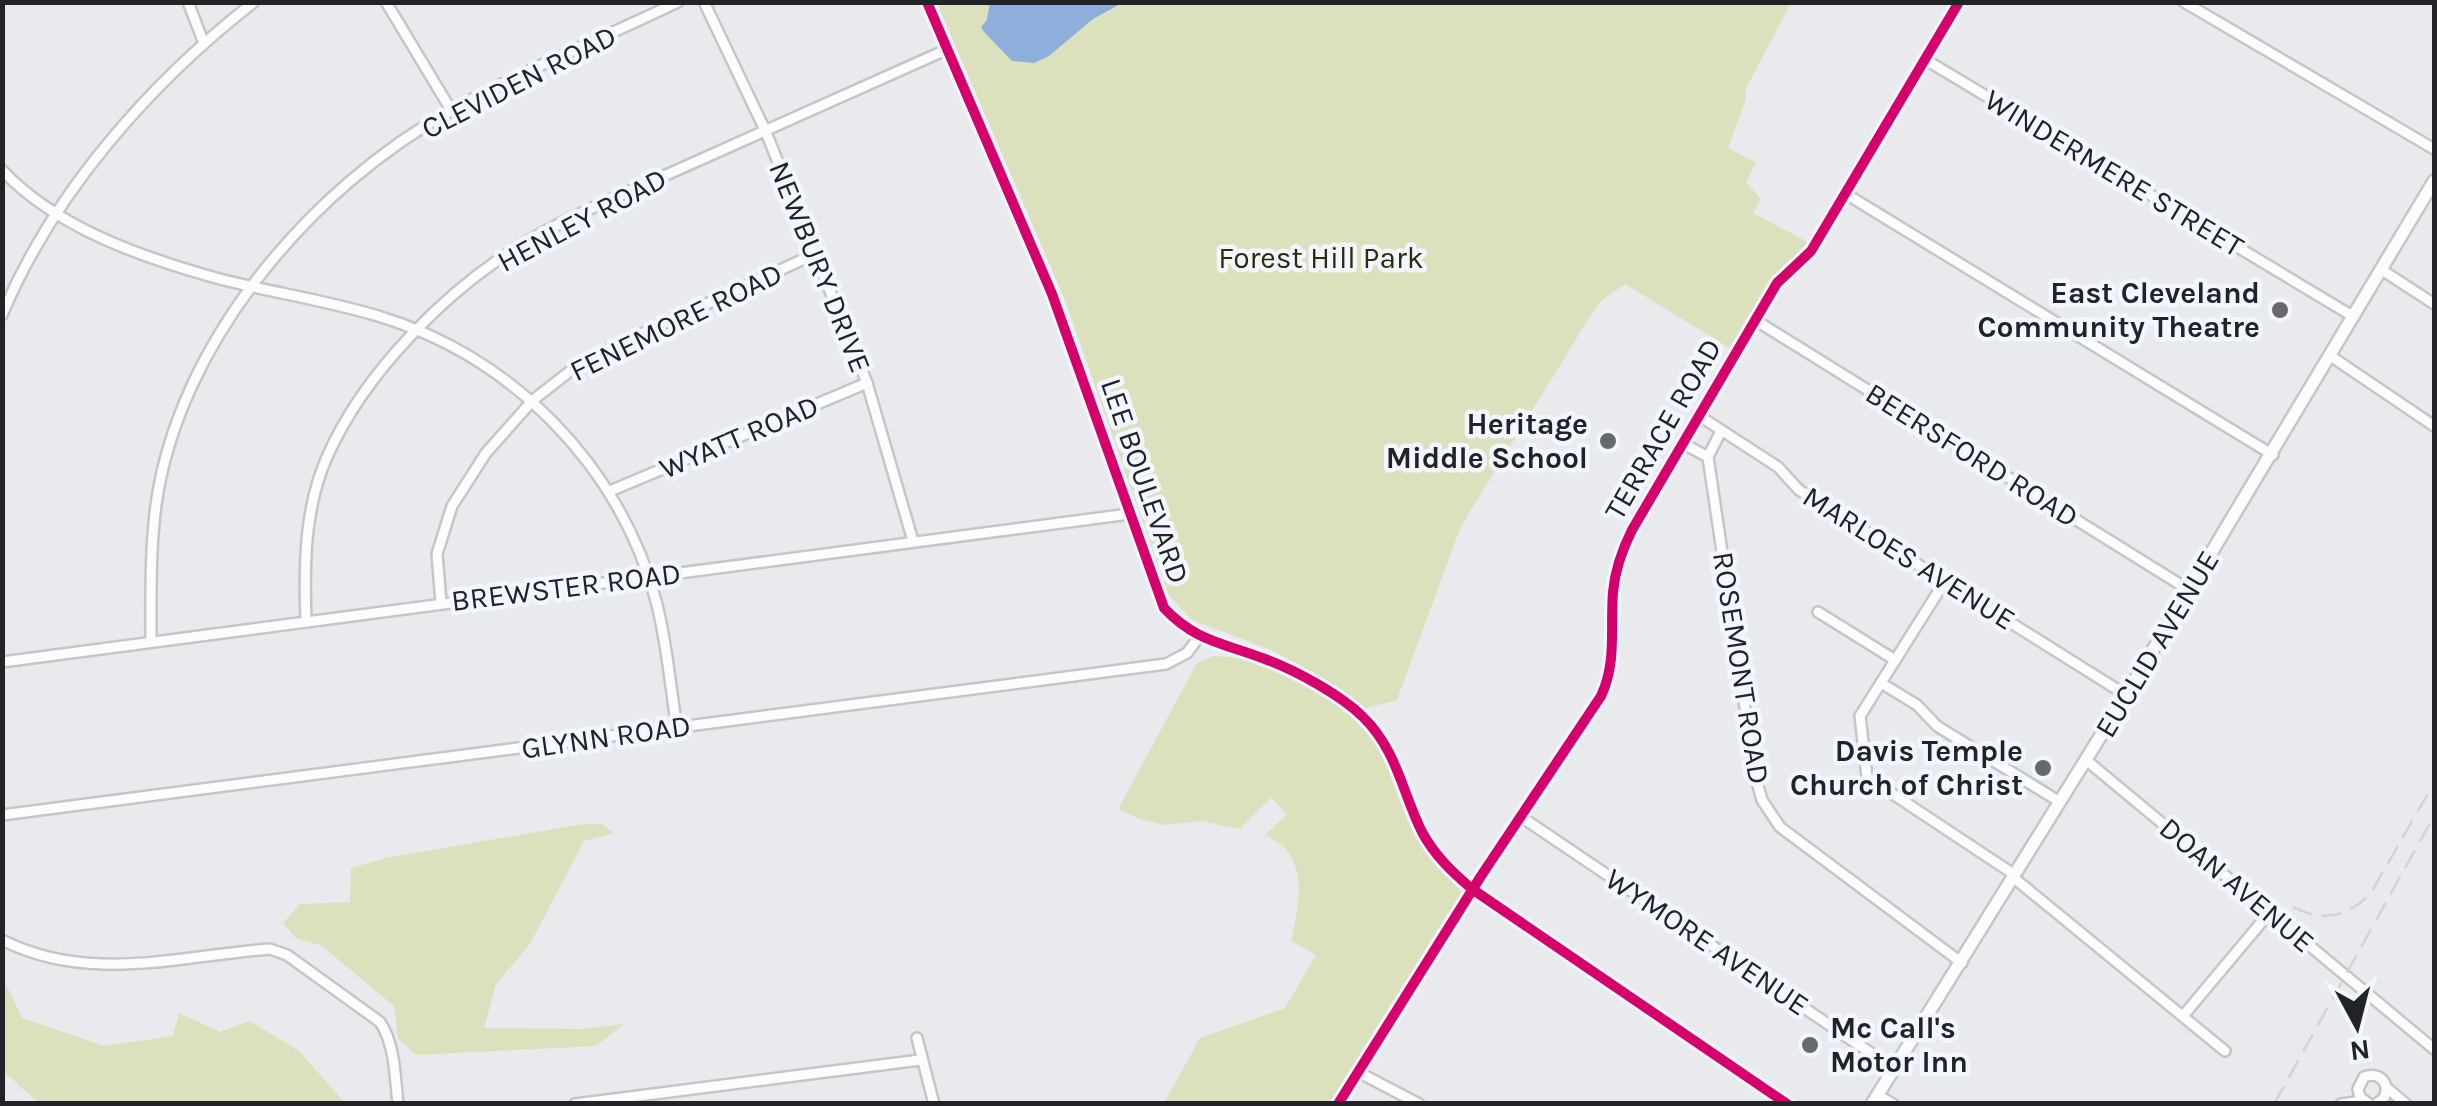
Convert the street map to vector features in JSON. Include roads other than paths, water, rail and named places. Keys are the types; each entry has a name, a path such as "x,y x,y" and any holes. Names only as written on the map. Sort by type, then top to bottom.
{"main road":[{"name":"EUCLID AVENUE","path":"1874,1099 2126,695 2434,181"}],"street":[{"path":"188,2 204,41"},
{"path":"2,315 16,284 86,174 204,41 254,2"},
{"path":"386,2 451,110"},
{"name":"CLEVIDEN ROAD","path":"151,641 156,503 174,431 199,368 251,287 315,213 365,167 451,110 678,2"},
{"name":"NEWBURY DRIVE","path":"704,2 765,130 867,382 913,541"},
{"name":"LEE BOULEVARD","path":"927,2 1052,294 1164,608 1199,637 1269,660 1361,714 1384,742 1401,773 1429,845 1442,863 1472,890 1787,1104"},
{"name":"TERRACE ROAD","path":"1338,1104 1608,682 1613,654 1614,588 1620,558 1632,530 1777,283 1811,252 1959,2"},
{"path":"2184,2 2434,150"},
{"name":"HENLEY ROAD","path":"306,622 304,566 312,509 327,458 368,388 418,330 466,284 526,242 948,49"},
{"name":"WINDERMERE STREET","path":"1926,60 2354,317"},
{"path":"2,170 58,215 177,267 377,316 418,330 533,400 580,449 610,491 648,577 664,640 677,728"},
{"path":"1846,194 2272,455"},
{"name":"FENEMORE ROAD","path":"440,603 437,554 452,506 486,453 533,400 569,372 613,347 816,253"},
{"path":"2382,270 2434,304"},
{"name":"BEERSFORD ROAD","path":"1755,320 2190,590"},
{"path":"2332,356 2434,426"},
{"name":"WYATT ROAD","path":"610,491 867,382"},
{"name":"MARLOES AVENUE","path":"1698,415 1778,468 1799,490 2126,695"},
{"path":"1682,443 1708,457 1721,431"},
{"name":"ROSEMONT ROAD","path":"1708,457 1755,775 1762,800 1780,826 1962,963"},
{"name":"BREWSTER ROAD","path":"2,662 1129,514"},
{"path":"1945,581 1860,716 1868,780 2015,876 2225,1051"},
{"path":"1818,612 1895,660"},
{"name":"GLYNN ROAD","path":"2,815 1166,664 1187,654 1199,637"},
{"path":"1881,682 1918,705 1937,726 2060,802"},
{"name":"DOAN AVENUE","path":"2086,760 2434,1049"},
{"name":"WYMORE AVENUE","path":"1520,816 1894,1068"},
{"path":"2183,1016 2270,912"},
{"path":"2,940 58,961 106,966 270,949 287,954 380,1022 389,1041 398,1104"},
{"path":"917,1038 934,1104"},
{"path":"574,1104 920,1060"},
{"path":"1358,1072 1420,1104"},
{"path":"2369,1103 2358,1088 2364,1077 2379,1076 2400,1102"},
{"path":"2340,1104 2384,1098 2387,1088"},
{"path":"1874,1099 1892,1104"}],"water":[{"path":"990,2 1122,3 1093,19 1049,56 1034,63 1012,61 984,32 981,27 987,20"}],"railway":[{"path":"2293,907 2315,915 2336,915 2364,900 2434,783"},
{"path":"2274,1104 2434,816"}],"place":[{"name":"East Cleveland Community Theatre","path":"2280,310"},
{"name":"Heritage Middle School","path":"1608,441"},
{"name":"Davis Temple Church of Christ","path":"2043,768"},
{"name":"Mc Call's Motor Inn","path":"1810,1045"}],"park label":[{"name":"Forest Hill Park","path":"1321,258"}]}
